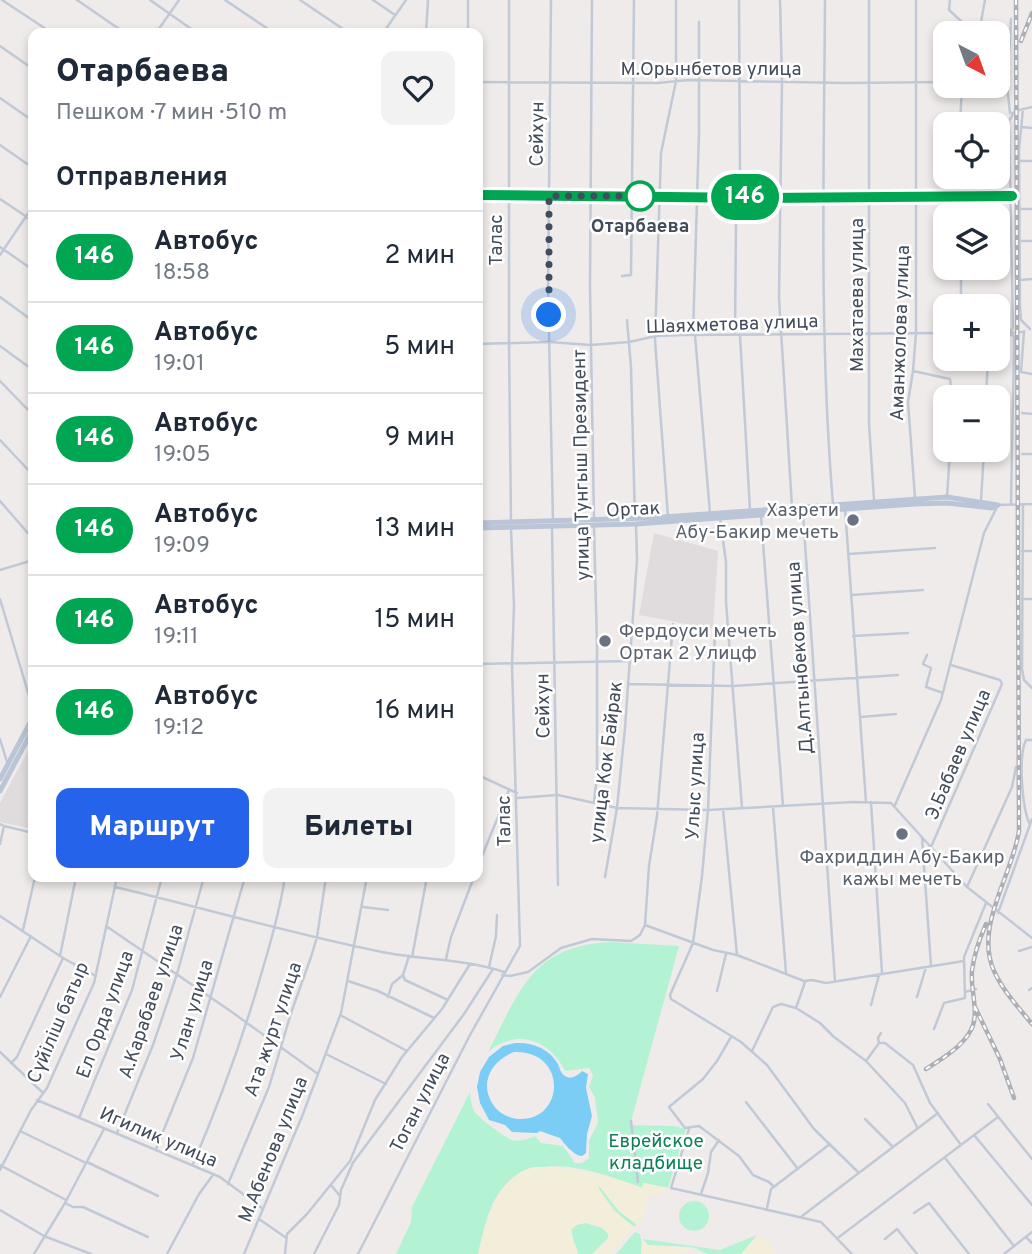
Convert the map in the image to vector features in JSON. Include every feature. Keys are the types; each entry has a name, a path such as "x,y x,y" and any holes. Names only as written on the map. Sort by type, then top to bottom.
{"street":[{"path":"2,0 44,28"},
{"path":"77,0 118,28"},
{"path":"150,0 190,28"},
{"path":"160,28 179,0"},
{"path":"225,0 267,28"},
{"path":"300,0 342,28"},
{"path":"373,0 395,15"},
{"path":"386,28 406,0"},
{"path":"426,28 428,0"},
{"path":"468,0 468,28"},
{"name":"Талас","path":"509,0 509,342 514,606 512,664 520,946"},
{"name":"Сейхун","path":"551,0 549,342 558,885"},
{"name":"улица Тунгыш Президент","path":"592,0 591,345 597,775 594,803"},
{"path":"622,276 631,275 635,0"},
{"path":"668,517 656,336 660,173 663,139 676,80 676,0"},
{"path":"739,0 737,334 750,510"},
{"path":"780,0 782,82 779,298 792,507"},
{"path":"825,0 825,334 832,504"},
{"name":"Махатаева улица","path":"869,0 869,423 875,504"},
{"name":"Аманжолова улица","path":"915,498 908,402 916,333 916,0"},
{"path":"950,0 949,10 960,21"},
{"path":"981,21 985,0"},
{"path":"1010,36 1011,19"},
{"path":"699,22 694,335 710,513"},
{"path":"0,46 28,66"},
{"name":"М.Орынбетов улица","path":"483,82 933,82"},
{"path":"0,98 28,118"},
{"path":"1008,98 1012,113 1009,127 1013,328 1010,332"},
{"path":"1012,113 1032,107"},
{"path":"1023,109 1021,320 1031,329"},
{"path":"1022,127 1032,128"},
{"path":"0,145 28,165"},
{"path":"1021,161 1032,161"},
{"path":"962,189 962,203"},
{"path":"483,195 1012,196"},
{"path":"0,199 26,216"},
{"path":"1020,209 1032,209"},
{"path":"0,255 2,248 28,213"},
{"path":"1020,241 1032,241"},
{"path":"2,248 28,266"},
{"path":"1021,279 1032,279"},
{"path":"0,298 28,318"},
{"name":"улица Кок Байрак","path":"605,877 617,808 637,560 635,448 627,320"},
{"path":"1010,334 1031,329"},
{"path":"1024,331 1021,372 1032,374"},
{"name":"Шаяхметова улица","path":"483,344 549,342 591,345 629,342 656,336 933,333"},
{"path":"1010,334 1014,336 1011,504"},
{"path":"0,346 28,366"},
{"path":"913,371 950,379 951,385"},
{"path":"0,381 28,410"},
{"path":"1022,414 1032,414"},
{"path":"0,440 28,470"},
{"path":"1022,454 1032,454"},
{"path":"947,497 949,462"},
{"path":"981,501 983,462"},
{"name":"Ортак","path":"483,525 636,522 720,517 845,508 915,498 947,497 998,505 1032,504"},
{"path":"0,501 28,533"},
{"name":"Ортак","path":"636,522 710,513 832,504 947,503 992,508 998,505"},
{"path":"1023,504 1023,674 1024,680 1032,688"},
{"name":"Э.Бабаев улица","path":"895,805 943,693 984,533 998,505"},
{"path":"845,508 866,802"},
{"name":"Д.Алтынбеков улица","path":"803,511 835,981"},
{"path":"761,514 783,806"},
{"path":"720,517 726,562 726,602 742,808"},
{"path":"849,554 935,548"},
{"path":"1022,551 1032,551"},
{"path":"0,570 28,561"},
{"path":"851,594 923,590"},
{"path":"0,598 28,692"},
{"path":"1022,599 1032,599"},
{"path":"115,887 355,946 410,956 446,959 491,968 510,976 528,972 561,948 592,939 631,941 640,935 645,925 649,866 658,809 673,624"},
{"name":"Улыс улица","path":"715,631 708,810 693,943 670,995 674,1002 732,1036"},
{"path":"853,636 908,633"},
{"name":"Э.Бабаев улица","path":"927,655 923,664 931,668 926,687 943,693"},
{"path":"483,664 630,661"},
{"name":"Э.Бабаев улица","path":"931,847 1002,684 1000,680 951,665"},
{"path":"628,684 733,686 898,675"},
{"path":"860,717 896,714"},
{"path":"0,779 28,727"},
{"path":"0,791 28,738"},
{"path":"0,739 8,765"},
{"path":"1030,825 1024,810 1022,776 1023,744 1026,740 1032,740"},
{"path":"967,887 1012,787 1016,767"},
{"path":"483,777 517,796 558,795 617,808 708,810 886,802 895,805 967,887 1032,938"},
{"path":"483,854 509,790"},
{"path":"871,802 881,974 871,1006"},
{"path":"773,807 786,973"},
{"path":"723,809 737,955"},
{"path":"998,913 1032,819"},
{"path":"0,845 2,825 28,832"},
{"path":"922,836 931,966"},
{"path":"23,930 34,882"},
{"path":"11,1063 17,1057 61,957 75,882"},
{"name":"Сүйіліш батыр","path":"1,1167 43,1093 96,976 116,882"},
{"name":"Ел Орда улица","path":"79,1118 132,990 161,882"},
{"name":"А.Карабаев улица","path":"117,1133 153,1045 177,974 203,882"},
{"name":"Улан улица","path":"156,1149 193,1058 245,882"},
{"path":"193,1164 226,1086 276,926 284,882"},
{"name":"Ата журт улица","path":"228,1184 269,1087 317,937 326,882"},
{"name":"М.Абенова улица","path":"244,1254 340,1015 366,882"},
{"path":"388,997 392,984 403,975 410,956 426,882"},
{"path":"446,959 451,937 472,882"},
{"path":"934,1029 944,1003 965,998 964,961 986,904"},
{"path":"363,907 388,910"},
{"path":"491,968 497,915"},
{"path":"0,916 61,957 96,976"},
{"path":"645,925 693,943 737,955 804,981 811,979 826,984 964,961"},
{"path":"106,926 210,996 318,1074"},
{"path":"0,998 31,936"},
{"name":"Тоган улица","path":"358,1254 520,946"},
{"path":"1019,951 1032,947"},
{"path":"717,991 726,953"},
{"path":"286,1254 286,1237 351,1162 366,1117 407,1051 448,1000 470,964"},
{"path":"917,997 926,967"},
{"name":"Тоган улица","path":"314,1254 339,1205 341,1190 351,1162 457,1024 491,968"},
{"path":"403,975 405,980 448,1000"},
{"path":"348,981 434,1018"},
{"path":"796,1008 804,981"},
{"path":"964,992 976,989"},
{"path":"751,1051 773,1007 781,1004 796,1008 820,1023 866,1061 905,1103 917,1127"},
{"path":"340,1015 407,1051"},
{"path":"866,1061 879,1043 881,1033"},
{"path":"689,1129 676,1118 669,1107 703,1079 732,1036 772,1071 814,1129 858,1172"},
{"path":"879,1043 885,1043 913,1065 930,1103 961,1145"},
{"path":"1,1053 43,1093"},
{"path":"0,1060 1,1053"},
{"path":"326,1054 386,1084"},
{"name":"Игилик улица","path":"37,1100 220,1177 263,1209"},
{"path":"746,1102 798,1169"},
{"path":"988,1104 1032,1159"},
{"path":"802,1216 937,1112"},
{"path":"838,1237 999,1117"},
{"path":"865,1119 892,1146"},
{"path":"631,1121 639,1182"},
{"path":"689,1129 699,1126 740,1156 753,1175 774,1187"},
{"path":"34,1254 104,1128"},
{"path":"689,1129 670,1187 821,1222 852,1254"},
{"path":"20,1131 158,1196"},
{"path":"974,1135 1032,1205"},
{"path":"701,1194 711,1152 719,1140"},
{"path":"767,1208 771,1189 830,1144"},
{"path":"944,1157 1014,1246"},
{"path":"1,1167 73,1207 83,1207 148,1237"},
{"path":"167,1254 213,1175"},
{"path":"331,1185 341,1196"},
{"path":"914,1213 929,1203 969,1254"},
{"path":"0,1210 44,1236 91,1254"},
{"path":"259,1219 286,1237"},
{"path":"885,1239 897,1229 917,1254"},
{"path":"1004,1254 1032,1232"},
{"path":"1026,1237 1032,1243"}],"shaded area":[{"path":"654,533 718,551 713,629 639,615"},
{"path":"28,751 28,828 0,822 0,803"}],"green space":[{"name":"Еврейское кладбище","path":"610,942 679,946 630,1125 674,1126 686,1129 668,1188 644,1183 643,1188 570,1167 533,1169 516,1176 497,1196 478,1254 396,1254 411,1222 412,1207 470,1092 475,1112 509,1138 515,1141 535,1136 541,1143 563,1146 575,1163 582,1163 589,1158 589,1141 598,1122 595,1097 589,1087 593,1075 589,1068 565,1071 550,1051 531,1040 509,1040 488,1052 520,991 546,962 563,952 584,945"},
{"path":"597,1185 619,1211 636,1224 634,1227 613,1208"},
{"path":"694,1201 705,1205 709,1216 705,1227 694,1231 683,1227 679,1216 683,1205"},
{"path":"585,1223 605,1229 609,1237 592,1254 577,1254 571,1230 576,1225"},
{"path":"635,1232 640,1234 641,1254 616,1254"},
{"path":"757,1235 741,1254 708,1254 691,1247 648,1245 643,1239 720,1250"}],"sand":[{"path":"534,1167 589,1172 642,1188 643,1183 668,1188 662,1194 649,1196 641,1223 636,1224 619,1211 597,1186 613,1210 634,1227 611,1254 592,1254 607,1242 609,1235 601,1227 585,1223 571,1230 577,1254 478,1254 489,1215 502,1190 521,1172"},
{"path":"757,1235 771,1243 777,1254 741,1254"},
{"path":"644,1242 648,1245 699,1249 676,1254 641,1254"}],"water":[{"path":"515,1043 534,1045 554,1058 565,1076 573,1077 582,1071 588,1074 586,1088 592,1116 586,1153 582,1156 573,1152 560,1138 540,1131 512,1132 505,1125 489,1120 480,1103 477,1087 480,1072 489,1057 503,1046","holes":["514,1052 532,1054 544,1062 551,1073 554,1086 552,1098 545,1109 534,1117 519,1119 507,1116 494,1107 488,1095 490,1072 500,1060"]}],"railway":[{"path":"1016,0 1019,831 996,901 988,937 994,971 1032,1024"},
{"path":"1021,41 1032,13"},
{"path":"926,1069 957,1047 974,1023 972,971 986,924"},
{"path":"975,1007 1000,1059 1014,1098"}],"bus line":[{"name":"146","path":"483,195 633,195 676,198 1012,196"}],"place":[{"name":"Отарбаева","path":"640,196"},
{"name":"Хазрети Абу-Бакир мечеть","path":"853,520"},
{"name":"Фердоуси мечеть Ортак 2 Улицф","path":"605,641"},
{"name":"Фахриддин Абу-Бакир кажы мечеть","path":"902,834"}],"route":[{"path":"549,315 549,196 640,196"}]}
